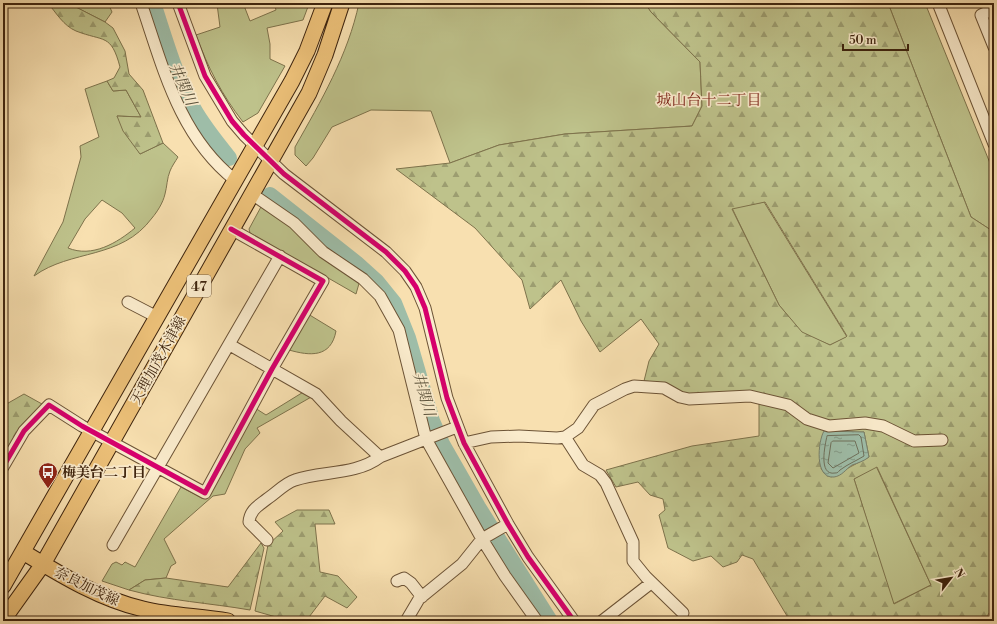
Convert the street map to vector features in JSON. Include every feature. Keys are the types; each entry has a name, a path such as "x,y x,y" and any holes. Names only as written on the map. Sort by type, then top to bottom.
{"main road":[{"name":"天理加茂木津線","path":"23,552 292,81 307,51 325,3"},
{"name":"天理加茂木津線","path":"43,564 231,229 271,161 314,81 332,36 342,3"},
{"name":"奈良加茂線","path":"23,552 43,564 116,601 168,618 228,621"},
{"path":"3,586 23,552"},
{"name":"奈良加茂線","path":"3,620 43,564"}],"street":[{"path":"141,3 181,114 200,144 235,180"},
{"path":"178,3 198,62 212,90 232,121 284,174 381,247 405,271 416,288 425,308 453,428 464,443 503,527 528,557 574,621"},
{"path":"938,3 994,144"},
{"path":"994,9 981,15 994,47"},
{"path":"252,194 294,223 323,252 364,279 380,296 399,330 426,439 482,539 505,576 537,621"},
{"path":"3,468 24,431 49,405 92,431 205,494 272,369 323,280 231,229"},
{"path":"113,545 159,468 280,256"},
{"path":"128,302 157,317"},
{"path":"230,345 316,394 341,422 380,457"},
{"path":"464,443 505,436 565,437 578,428 594,405 634,386 664,388 680,397 689,399 750,396 760,397 788,404 807,419 829,426 865,423 883,426 914,441 942,440"},
{"path":"266,540 249,522 254,509 293,480 347,470 372,463 380,457 453,428"},
{"path":"565,437 583,465 600,475 606,483 633,542 633,561 651,583 683,613"},
{"path":"406,621 422,597 462,564 482,539 503,527"},
{"path":"397,581 404,578 411,583 422,597"},
{"path":"602,621 651,583"}],"green space":[{"path":"48,3 68,3 105,22 113,28 125,51 129,74 143,90 163,143 140,154 123,131 117,116 141,117 126,90 113,91 107,81 114,78 120,67 117,56 110,44 100,38 72,29 60,19"},
{"path":"68,3 108,3 112,12 105,22"},
{"path":"243,3 250,21 276,10 274,3 309,4 303,20 267,28 270,44 270,59 285,66 258,113 243,122 228,102 216,81 205,59 196,35 220,27 217,4"},
{"path":"359,3 645,3 651,12 700,62 702,106 692,126 565,134 499,145 450,163 431,111 371,110 332,127 313,158 306,166 295,155 295,147 324,95 341,59"},
{"path":"645,3 888,3 971,217 994,232 994,607 983,621 790,621 753,559 742,555 737,562 723,567 711,556 693,561 668,548 659,515 665,510 663,499 650,495 638,482 616,487 606,470 692,446 759,436 759,393 691,397 666,383 644,381 649,361 659,344 641,319 600,352 581,321 561,280 530,309 522,280 475,228 396,169 450,163 499,145 565,134 692,126 702,106 700,62 651,12","holes":["765,202 847,336 846,337 830,345 802,332 779,305 732,209","864,432 869,457 831,477 821,469 839,433","877,467 931,585 894,604 854,479"]},
{"path":"888,3 925,3 994,173 994,232 971,217"},
{"path":"107,81 113,91 126,90 141,117 117,116 140,154 163,143 178,157 169,174 165,194 158,210 140,231 126,241 111,248 64,261 48,267 34,276 63,222 81,157 80,146 99,137 85,89","holes":["102,200 122,213 135,228 120,239 112,244 95,250 77,251 68,248 85,219"]},
{"path":"764,202 847,337 830,345 802,333 779,305 732,208"},
{"path":"262,205 298,230 304,241 312,249 360,280 356,294 250,233 249,229"},
{"path":"308,314 336,331 330,346 318,353 312,354 289,350"},
{"path":"305,391 313,396 257,428 260,433 245,449 225,494 213,496 164,539 176,563 171,566 166,578 145,580 129,590 102,581 112,564 116,562 122,565 125,562 135,567 181,487 202,498 255,408 266,415"},
{"path":"24,394 42,404 7,452 3,450 3,406"},
{"path":"876,466 931,585 893,604 854,479"},
{"path":"297,510 329,510 335,524 315,524 320,572 338,576 357,597 347,608 325,596 306,621 290,621 255,611 268,545 283,531 275,522"},
{"path":"261,543 264,548 250,610 174,599 129,590 145,580 166,578 228,587"}],"water":[{"path":"824,431 864,432 869,457 852,465 839,475 834,477 828,476 823,472 820,466 819,458 820,443"}],"waterway":[{"name":"井関川","path":"153,3 171,57 187,96 201,121 229,158"},
{"name":"井関川","path":"270,195 356,263 377,282 394,303 408,338 432,421 442,444 478,507 550,621"}],"cycle path":[{"path":"178,3 205,76 232,121 244,135 284,174 386,252 405,271 416,287 425,308 447,398 464,443 508,524 528,557 574,621"},
{"path":"3,467 24,431 49,405 82,426 205,493 272,369 323,281 231,229"}],"place":[{"name":"梅美台二丁目","path":"48,489"}],"district":[{"name":"城山台十二丁目","path":"709,100"}]}
